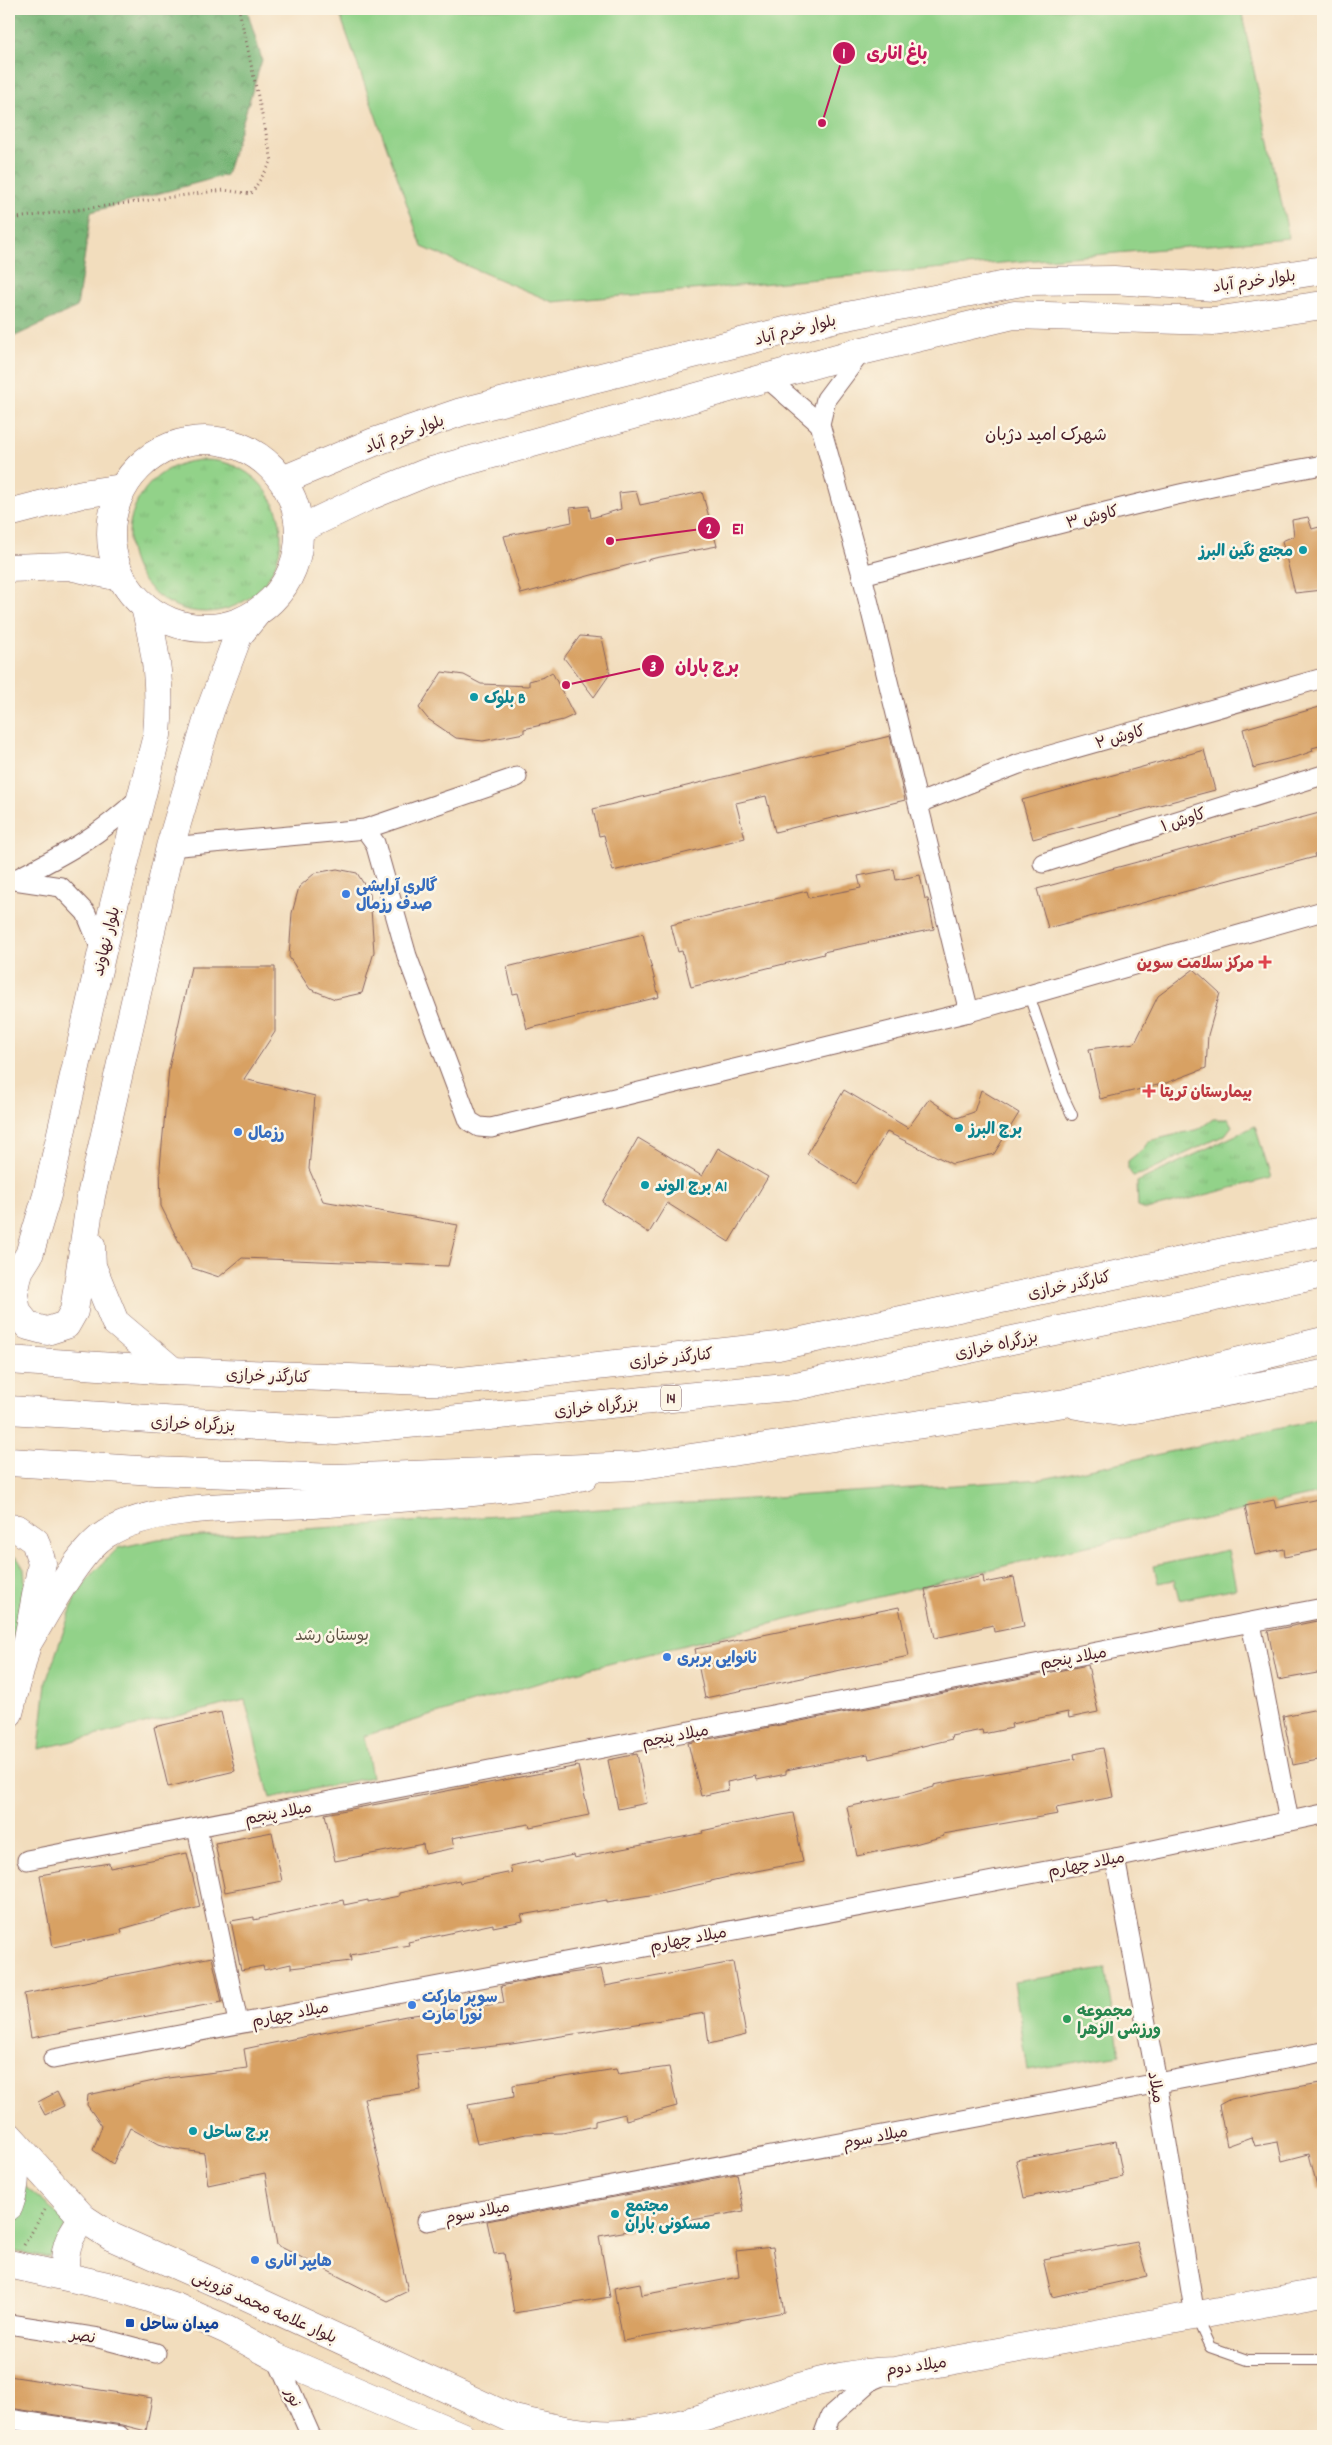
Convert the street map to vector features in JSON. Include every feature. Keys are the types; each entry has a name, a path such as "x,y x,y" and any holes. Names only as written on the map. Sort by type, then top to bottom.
{"main road":[{"name":"بلوار خرم آباد","path":"283,480 374,442 461,412 837,318 1027,281 1114,280 1214,287 1323,270"},
{"path":"300,529 367,497 428,472 862,351 1014,314 1214,321 1323,305"},
{"path":"173,1371 115,1322 92,1266 91,1196 170,847 210,711 238,636 256,614 275,598 290,578 298,554 300,529 295,503 283,480 261,457 232,443 200,439 169,446 142,463 122,488 112,517 111,548 120,577 131,593 145,607 171,622 199,628 228,626 256,614"},
{"path":"9,513 82,494 122,488"},
{"path":"9,568 69,566 120,577"},
{"name":"بلوار نهاوند","path":"91,1196 74,1311 66,1325 47,1331 28,1326 17,1312 14,1276 29,1254 47,1195 102,952 157,735 160,698 156,649 145,607"},
{"path":"1297,1236 1323,1226"},
{"name":"کنارگذر خرازی","path":"9,1360 173,1371 452,1382 778,1346 1323,1231"},
{"name":"بزرگراه خرازی","path":"9,1410 336,1431 796,1386 1323,1274"},
{"path":"27,1644 55,1595 78,1563 104,1535 129,1521 178,1511 328,1503 539,1485 636,1466 1065,1403 1323,1342"},
{"path":"1065,1403 1119,1412 1323,1374"},
{"path":"9,1462 155,1472 335,1478 636,1466"},
{"path":"9,1528 18,1529 35,1541 42,1563 27,1644 9,1713"},
{"path":"9,2137 16,2162 14,2191 9,2206"},
{"name":"بلوار علامه محمد قزوینی","path":"9,2137 83,2218 112,2237 246,2296 550,2436"},
{"path":"64,2276 65,2250 68,2241 83,2218"},
{"path":"10,2265 125,2290 178,2308 227,2330 276,2357 461,2436"},
{"name":"میلاد دوم","path":"513,2419 566,2430 621,2434 675,2425 735,2409 779,2392 825,2379 864,2371 895,2371 1323,2292"}],"street":[{"path":"862,351 826,399 820,424 862,575 969,1012"},
{"path":"767,378 820,424"},
{"name":"کاوش ۳","path":"862,575 1127,506 1260,476 1323,465"},
{"name":"کاوش ۲","path":"919,803 1019,764 1323,678"},
{"name":"کاوش ۱","path":"1043,863 1323,774"},
{"path":"170,847 365,829 517,778"},
{"path":"11,880 74,850 116,821 143,794"},
{"path":"365,829 375,843 407,956 450,1072 469,1121 479,1127 491,1128 969,1012 1323,911"},
{"path":"11,880 61,887 86,914 102,952"},
{"name":"میلاد پنجم","path":"27,1860 1323,1608"},
{"path":"1251,1623 1289,1821"},
{"name":"میلاد چهارم","path":"53,2059 238,2022 1115,1858 1323,1814"},
{"path":"197,1828 238,2022"},
{"name":"میلاد","path":"1115,1858 1157,2082 1195,2316"},
{"name":"میلاد سوم","path":"428,2221 1323,2052"},
{"name":"نصر","path":"9,2324 98,2338 156,2353"},
{"name":"نور","path":"276,2357 311,2436"},
{"path":"823,2436 830,2417 848,2400 872,2380 895,2371"},
{"path":"9,2419 120,2436"}],"lane":[{"path":"1029,995 1062,1096 1072,1115"},
{"path":"1195,2316 1210,2347 1238,2357 1247,2360 1323,2360"}],"path":[{"path":"9,219 224,190 251,194 272,161 239,9"},
{"path":"10,2265 44,2210 62,2195"}],"green space":[{"path":"9,9 247,9 262,60 226,175 91,212 77,307 9,339"},
{"path":"338,9 1241,9 1289,238 553,302 422,247"},
{"path":"205,460 220,461 234,466 259,482 275,507 280,521 280,551 275,565 259,590 234,606 220,611 205,612 190,611 176,606 151,590 135,565 130,551 129,536 130,521 135,507 151,482 176,466 190,461"},
{"path":"1213,1119 1228,1119 1232,1126 1225,1135 1142,1174 1133,1176 1128,1169 1128,1161 1143,1149 1149,1141 1199,1129"},
{"path":"1255,1126 1271,1178 1146,1210 1138,1207 1137,1182"},
{"name":"بوستان رشد","path":"1323,1419 1323,1492 1065,1551 568,1674 364,1736 372,1777 270,1798 245,1700 39,1749 46,1682 75,1598 90,1576 118,1548 158,1539 1043,1479"},
{"path":"1228,1550 1236,1588 1179,1600 1174,1580 1158,1583 1154,1566"},
{"path":"9,1553 18,1559 24,1569 25,1582 9,1656"},
{"name":"مجموعه ورزشی الزهرا","path":"1106,1968 1120,2055 1028,2070 1014,1982"},
{"path":"23,2185 68,2222 49,2257 9,2251 9,2231 21,2205"}],"building":[{"path":"636,491 640,505 702,492 717,546 655,558 521,594 504,536 572,522 570,508 589,506 591,518 621,509 619,493"},
{"name":"مجتع نگین البرز","path":"1308,517 1312,529 1323,526 1323,590 1295,593 1282,541 1294,536 1292,520"},
{"path":"580,636 602,638 610,674 594,697 564,658"},
{"name":"بلوک B","path":"442,672 464,675 481,684 529,686 529,681 544,677 552,672 574,715 563,720 524,729 524,733 483,741 456,738 428,719 419,708"},
{"path":"1323,706 1323,745 1312,748 1313,751 1299,756 1253,768 1243,729"},
{"path":"890,736 905,800 775,832 766,796 736,803 745,838 613,871 604,835 599,836 593,809"},
{"path":"1204,750 1215,790 1033,839 1022,800"},
{"path":"1323,812 1323,851 1314,854 1315,857 1048,928 1037,889"},
{"path":"337,869 357,873 370,894 374,952 362,993 335,999 310,989 289,957 292,913 299,887 315,873"},
{"path":"894,869 896,880 920,875 925,899 928,899 934,929 823,952 824,954 691,987 682,951 678,952 671,925 807,891 809,898 861,888 858,876"},
{"path":"643,934 659,997 527,1029 518,993 513,994 507,967"},
{"name":"رزمال","path":"191,967 275,967 275,1032 244,1079 315,1096 309,1169 323,1201 458,1225 448,1266 242,1258 219,1277 192,1268 161,1206 160,1167 169,1068"},
{"name":"بیمارستان تریتا","path":"1194,969 1220,993 1208,1035 1206,1068 1166,1083 1100,1099 1089,1049 1135,1043 1158,996"},
{"path":"844,1090 908,1128 929,1099 957,1118 974,1112 981,1090 1019,1113 994,1154 952,1164 887,1132 855,1184 807,1154"},
{"path":"638,1138 702,1176 718,1148 768,1177 729,1242 667,1203 649,1233 602,1202"},
{"path":"1323,1498 1323,1549 1285,1557 1284,1549 1255,1555 1245,1506 1274,1500 1276,1508"},
{"path":"983,1576 984,1583 1014,1577 1024,1626 994,1632 993,1625 935,1638 925,1589"},
{"path":"899,1607 909,1656 705,1698 695,1649"},
{"path":"1317,1621 1323,1638 1323,1672 1278,1680 1268,1631"},
{"path":"1088,1665 1098,1712 1069,1718 1068,1712 1011,1724 1012,1728 983,1734 982,1730 951,1736 952,1739 869,1759 868,1754 786,1770 786,1774 757,1780 756,1776 727,1782 728,1790 701,1796 688,1743"},
{"path":"1323,1708 1323,1759 1293,1765 1283,1716"},
{"path":"221,1712 235,1771 168,1787 154,1727"},
{"path":"1103,1748 1113,1797 1056,1808 1058,1814 943,1834 944,1836 915,1844 857,1856 847,1807 904,1795 934,1787 934,1785 1075,1759 1074,1754"},
{"path":"637,1754 647,1803 618,1809 608,1760"},
{"path":"578,1766 589,1815 530,1827 529,1824 452,1838 454,1848 425,1854 423,1844 335,1861 325,1814"},
{"path":"793,1813 803,1862 650,1895 607,1902 607,1900 521,1915 523,1921 493,1927 493,1924 408,1942 409,1945 350,1955 351,1961 291,1968 291,1964 264,1970 263,1966 241,1970 231,1921 254,1917 254,1920 343,1900 344,1905 368,1900 368,1902 399,1896 399,1893 430,1886 459,1880 460,1883 512,1872 510,1866 573,1855 574,1858"},
{"path":"272,1832 282,1881 225,1892 215,1843"},
{"path":"187,1853 200,1907 121,1929 122,1933 53,1947 40,1875 109,1863 110,1868"},
{"path":"212,1957 222,2002 31,2038 24,1994"},
{"path":"733,1962 746,2035 709,2044 705,2013 512,2044 416,2055 421,2090 364,2098 408,2291 387,2301 277,2245 265,2173 208,2185 204,2153 175,2149 159,2144 130,2128 113,2164 93,2150 102,2126 87,2105 88,2095 168,2078 247,2068 244,2049 406,2016 504,2003 501,1986 555,1975 601,1969 605,1986"},
{"path":"669,2067 677,2106 626,2120 625,2114 595,2121 595,2126 562,2133 526,2134 477,2144 468,2105 514,2097 513,2085 616,2069 618,2074"},
{"path":"1320,2083 1323,2093 1323,2190 1318,2190 1309,2154 1282,2161 1278,2142 1255,2146 1252,2137 1227,2146 1219,2105 1230,2099"},
{"path":"57,2092 64,2106 45,2115 38,2102"},
{"path":"1116,2141 1123,2177 1024,2198 1016,2160"},
{"name":"مجتمع مسکونی باران","path":"737,2174 744,2211 599,2236 610,2297 514,2313 504,2253 494,2254 487,2221"},
{"path":"1137,2242 1147,2276 1052,2297 1043,2259"},
{"path":"773,2247 784,2312 623,2341 614,2288 640,2283 642,2295 739,2277 736,2251"},
{"path":"9,2376 152,2398 146,2431 122,2425 9,2408"}],"place":[{"name":"باغ اناری","path":"822,123"},
{"name":"E1","path":"610,541"},
{"name":"مجتع نگین البرز","path":"1303,550"},
{"name":"برج باران","path":"566,685"},
{"name":"بلوک B","path":"474,697"},
{"name":"گالری آرایشی صدف رزمال","path":"346,894"},
{"name":"مرکز سلامت سوین","path":"1265,962"},
{"name":"بیمارستان تریتا","path":"1149,1091"},
{"name":"برج البرز","path":"959,1128"},
{"name":"رزمال","path":"238,1132"},
{"name":"برج الوند A1","path":"645,1185"},
{"name":"نانوایی بربری","path":"667,1657"},
{"name":"سوپر مارکت نورا مارت","path":"412,2005"},
{"name":"مجموعه ورزشی الزهرا","path":"1067,2019"},
{"name":"برج ساحل","path":"193,2131"},
{"name":"مجتمع مسکونی باران","path":"615,2214"},
{"name":"هايپر اناری","path":"255,2260"},
{"name":"میدان ساحل","path":"130,2323"}],"district":[{"name":"شهرک امید دژبان","path":"1046,434"}]}
